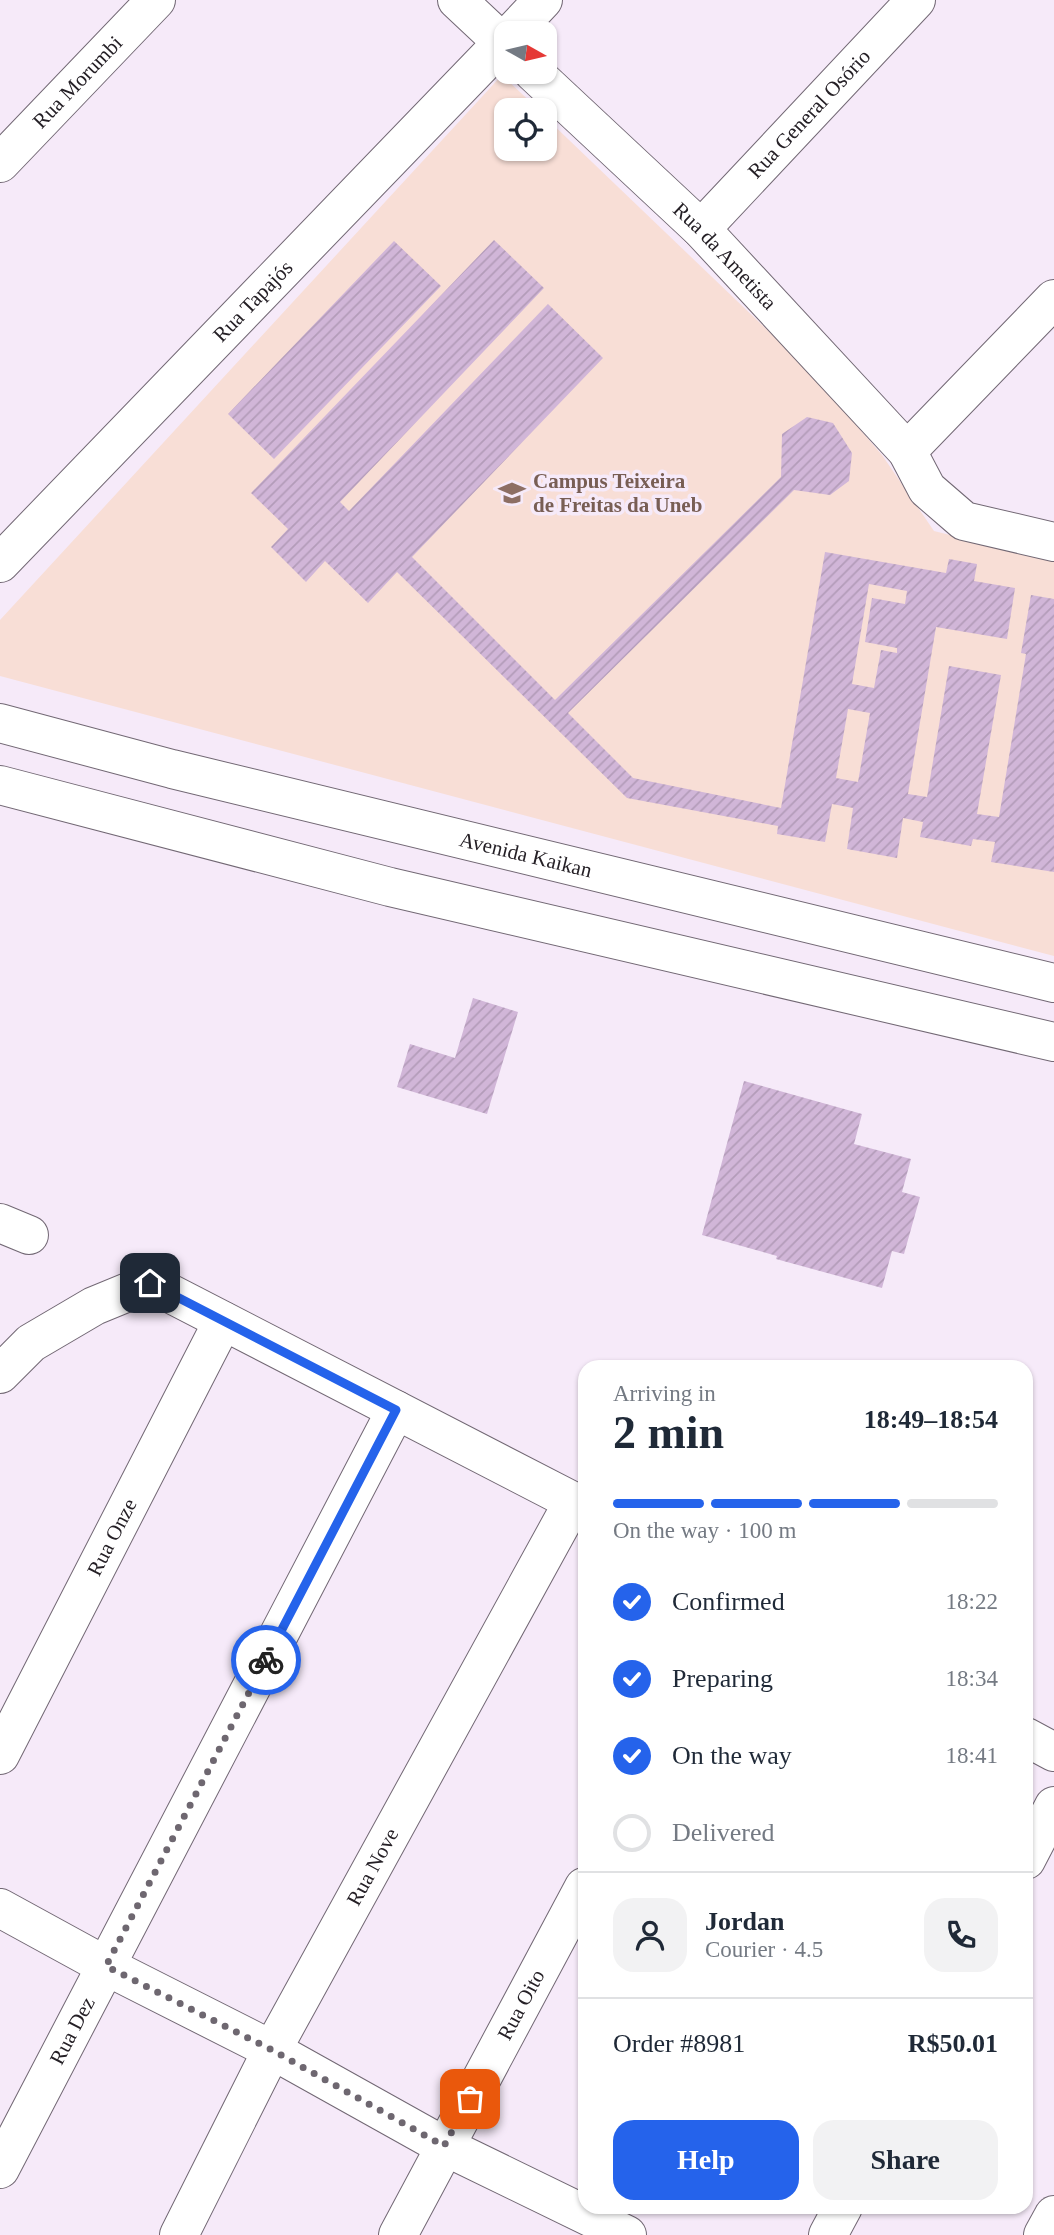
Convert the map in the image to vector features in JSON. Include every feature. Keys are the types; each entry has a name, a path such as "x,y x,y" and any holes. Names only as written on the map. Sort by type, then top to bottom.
{"street":[{"name":"Rua Morumbi","path":"0,163 156,0"},
{"path":"457,0 494,31"},
{"name":"Rua Tapajós","path":"524,21 543,0"},
{"name":"Rua General Osório","path":"701,229 916,0"},
{"name":"Rua Tapajós","path":"0,564 494,53"},
{"name":"Rua da Ametista","path":"546,84 701,229 907,451 927,489 964,521 1054,542"},
{"path":"907,451 1054,299"},
{"name":"Avenida Kaikan","path":"0,723 172,769 1054,983"},
{"path":"0,786 404,890 1054,1042"},
{"path":"0,1374 31,1343 93,1306 150,1283 578,1503"},
{"name":"Rua Onze","path":"0,1755 223,1321"},
{"name":"Rua Dez","path":"0,2169 396,1410"},
{"name":"Rua Nove","path":"179,2235 272,2050 578,1506"},
{"path":"1033,1741 1054,1752"},
{"path":"1033,1846 1054,1806"},
{"name":"Rua Oito","path":"398,2235 578,1898"},
{"path":"0,1908 106,1966 272,2050 444,2146 578,2208"},
{"path":"592,2214 618,2226"},
{"path":"828,2235 838,2214"},
{"path":"1043,2235 1054,2215"}],"shaded area":[{"name":"Campus Teixeira de Freitas da Uneb","path":"494,84 512,84 526,98 494,98 494,161 557,161 557,128 809,370 882,455 934,531 1054,561 1054,956 0,676 0,620"}],"building":[{"path":"494,240 544,288 340,502 349,511 548,304 603,358 412,557 555,700 781,477 782,434 807,417 833,423 852,453 849,481 830,495 794,490 568,713 633,778 781,808 825,552 946,573 949,559 977,564 974,581 1015,588 1007,639 936,627 908,794 927,797 949,666 1001,675 977,814 999,817 1026,654 1021,653 1031,595 1054,599 1054,872 991,862 995,842 973,839 971,846 920,837 923,822 903,818 897,858 847,849 853,808 832,804 825,842 777,834 778,826 627,798 397,572 368,603 325,561 306,582 271,547 288,529 251,493","holes":["869,584 907,591 905,604 872,598 865,642 897,648 897,653 881,650 874,688 852,684","848,709 870,713 858,782 836,778"]},
{"path":"394,241 441,286 274,459 228,414"},
{"path":"473,998 518,1012 487,1114 397,1087 410,1044 455,1058"},
{"path":"744,1081 862,1114 854,1144 911,1159 902,1192 920,1197 904,1254 892,1251 882,1288 776,1259 777,1256 702,1235"}],"way so far":[{"path":"266,1660 106,1966 272,2050 444,2146 470,2099"}],"place":[{"name":"Campus Teixeira de Freitas da Uneb","path":"512,493"}],"route":[{"path":"150,1283 396,1410 266,1660"}]}
